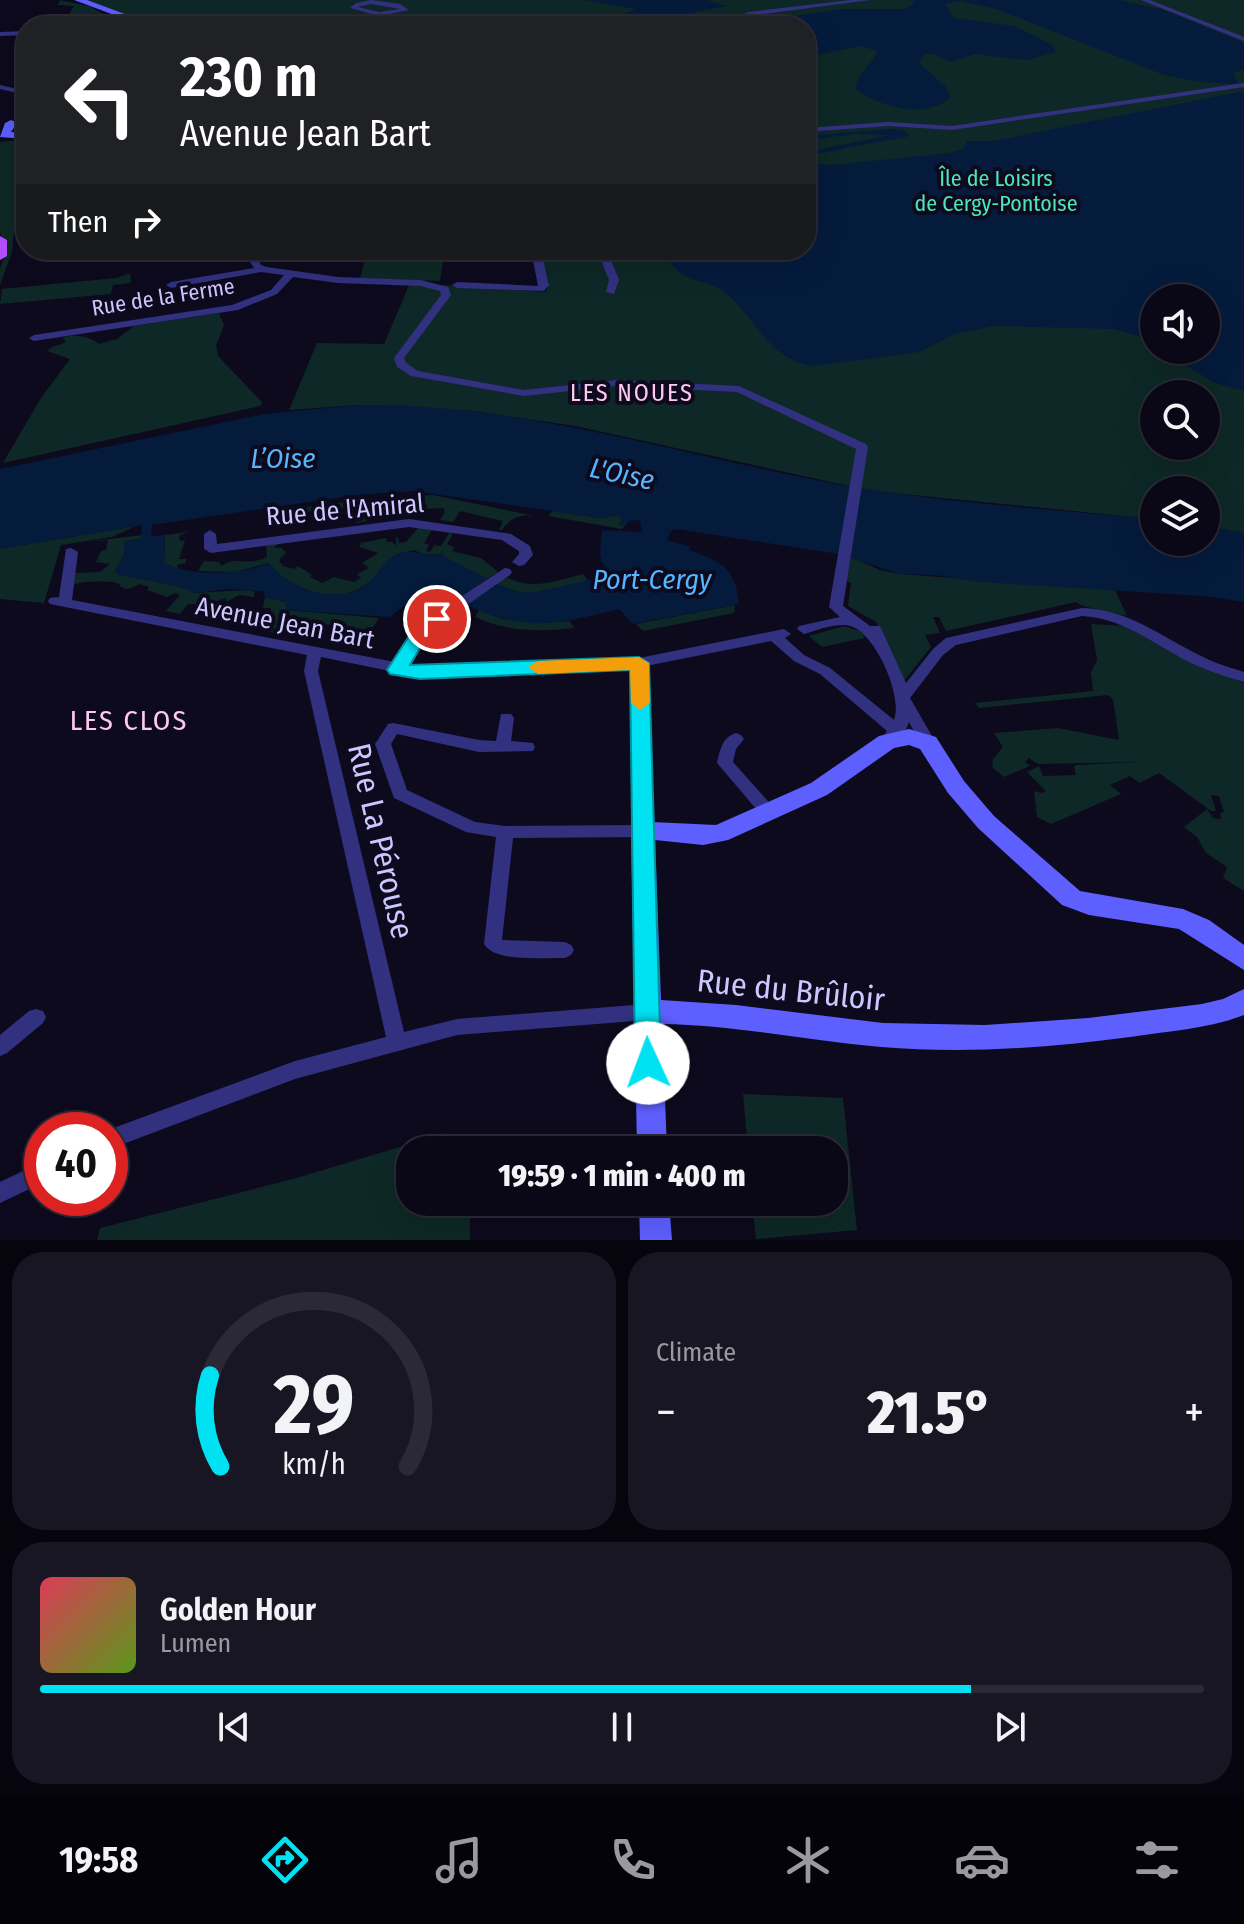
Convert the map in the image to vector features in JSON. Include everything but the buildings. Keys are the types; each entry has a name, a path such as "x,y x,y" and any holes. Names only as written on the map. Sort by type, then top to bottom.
{"main road":[{"path":"0,240 0,256"}],"street":[{"path":"78,0 103,16"},
{"path":"744,16 867,0"},
{"path":"1144,0 1244,39"},
{"path":"371,2 398,5 406,10 399,13 379,14 353,7 371,2"},
{"path":"816,129 888,124 952,128 1244,85"},
{"path":"0,130 16,120"},
{"path":"11,123 4,135 16,136"},
{"path":"255,260 262,269"},
{"path":"171,285 262,269 338,280 534,290 544,286 538,260"},
{"path":"606,260 614,280 611,292"},
{"name":"Rue de la Ferme","path":"34,338 234,308 274,292 290,274"},
{"path":"451,287 399,358 401,365 412,372 524,393 616,383 739,389 862,447 837,610 877,638"},
{"name":"Rue de l'Amiral","path":"210,534 211,549 355,527 426,524 510,539 525,549 526,555 519,562"},
{"name":"Avenue Jean Bart","path":"71,552 60,602 397,670 420,672 639,663 779,635 799,658 825,671 892,737"},
{"path":"452,609 503,574"},
{"path":"839,596 844,610 870,624 928,743 956,787 996,832 1075,900 1097,907 1175,916 1200,927 1235,953"},
{"path":"527,747 471,745 399,727 391,730 383,743 397,791 403,797 472,828 505,832 643,831 711,836 819,789 892,737 906,715 904,699 938,652 951,641 1082,612 1103,613 1121,619 1194,659 1244,677"},
{"path":"397,670 420,634 437,619"},
{"path":"809,628 838,621 855,622"},
{"name":"Rue La Pérouse","path":"314,653 311,671 397,1043"},
{"path":"639,663 651,1136"},
{"path":"503,747 506,718"},
{"path":"892,737 909,737 928,743"},
{"path":"736,739 729,747 725,763 769,813"},
{"path":"505,832 493,944 503,949 565,950"},
{"name":"Rue du Brûloir","path":"128,1132 295,1070 457,1027 647,1012 689,1013 887,1035 1013,1036 1195,1016 1243,1005"},
{"path":"0,1047 36,1017"},
{"path":"0,1193 24,1181"},
{"path":"655,1216 656,1240"}],"green space":[{"path":"60,0 89,6 107,16 68,16 74,6 58,5"},
{"name":"Île de Loisirs de Cergy-Pontoise","path":"85,0 1244,0 1244,533 1220,529 1220,476 1140,476 1140,518 872,491 575,426 472,411 358,405 289,410 317,343 384,344 410,283 546,292 549,282 543,260 816,260 816,16 129,16"},
{"path":"16,140 16,229 12,252 0,285 0,268 8,247 0,233 0,142"},
{"path":"365,260 443,260 440,281 360,278"},
{"path":"130,273 131,283 113,285 111,294 0,304 2,289 116,278"},
{"path":"219,313 224,325 216,346 218,356 262,402 260,406 3,463 41,398 70,359 47,351 66,342 63,338 82,336 99,344 117,339 134,326"},
{"path":"433,495 535,516 516,518 499,530 503,521 460,511 453,522 440,520 445,511 443,508 426,509 427,505 371,507 366,510 367,521 357,523 358,504 363,499"},
{"path":"352,501 353,515 350,517 348,508 327,509 278,518 279,523 274,523 273,511"},
{"path":"553,511 600,518 619,515 623,519 619,524 625,526 622,529 548,516"},
{"path":"136,526 112,537 61,545 44,603 0,599 0,549"},
{"path":"418,528 432,530 424,543 429,545 426,551 430,552 434,545 441,546 449,533 453,534 447,544 454,547 452,551 481,558 498,572 487,579 440,555 414,550 388,562 359,589 336,595 298,586 269,563 235,572 198,571 204,561 219,562 222,566 233,561 260,560 267,557 266,545 279,543 274,548 282,548 286,553 279,560 283,566 294,569 298,566 322,583 334,577 354,582 361,578 357,574 369,568 362,563 378,553 359,547 361,543 386,538 387,542 396,546 396,537 399,543 406,542"},
{"path":"188,532 179,536 180,541 185,540 179,559 186,559 186,563 177,565 178,569 164,563 165,535"},
{"path":"142,535 141,539 126,541 124,555 115,571 117,574 181,587 195,593 254,591 254,597 239,595 226,602 226,598 208,604 188,604 180,614 166,611 180,595 175,593 167,597 140,584 128,589 108,582 72,585 74,573 100,572 110,564 96,562 101,551 106,550 108,540 86,542"},
{"path":"851,557 880,570 900,574 1115,590 1127,616 1076,602 946,631 939,617 933,617 940,633 925,635 931,647 904,681 876,622 848,606 851,583 846,581"},
{"path":"583,574 588,581 537,592 521,593 496,584 506,577 535,584"},
{"path":"265,597 286,602 287,610 379,618 370,632 325,624 321,628 304,625 307,619 294,617 281,634 269,632 271,608 263,608"},
{"path":"735,605 734,613 643,631 636,624"},
{"path":"479,610 524,622 570,621 574,628 512,628 475,617"},
{"path":"1091,624 1127,626 1176,655 1244,683 1244,891 1223,878 1227,867 1206,853 1197,837 1184,827 1207,809 1213,818 1221,819 1220,813 1224,812 1219,796 1211,795 1216,811 1211,811 1159,773 1140,783 1130,776 1110,785 1121,794 1051,824 1037,817 1034,791 1046,791 1027,772 1039,766 1043,776 1076,775 1076,765 1140,762 1038,764 1029,758 1025,762 1030,766 1004,777 992,767 993,759 1003,747 994,733 1058,728 1119,740 1113,699 1108,695 979,708 975,703 1093,691 1091,672 1097,660"},
{"path":"844,626 860,631 865,638 822,647 809,636"},
{"path":"743,1094 843,1098 847,1136 747,1136"},
{"path":"848,1145 857,1230 756,1239 754,1216 848,1216"},
{"path":"396,1148 396,1216 470,1216 470,1240 97,1240 100,1228 293,1179"}],"water":[{"path":"584,0 706,0 727,6 686,16 589,16 624,14 636,9"},
{"path":"914,0 1119,0 1164,10 1244,43 1244,70 1233,73 1238,83 1235,84 1164,75 997,9 960,1 945,4 954,18 1014,26 1051,44 1056,52 1026,60 975,54 951,62 933,54 924,54 919,63 945,86 951,97 929,108 903,108 877,101 856,89 859,77 877,51 861,46 816,55 816,16 798,16 844,9 905,9"},
{"path":"1244,91 1244,391 1220,384 1220,380 1210,380 1184,364 1220,364 1220,284 1140,284 1140,337 1114,329 994,326 954,334 919,352 814,366 786,356 775,348 728,295 711,284 686,276 669,260 816,260 816,164 832,165 950,153 963,149 967,141 994,141"},
{"path":"892,129 904,131 910,136 816,154 816,150 890,135 853,134 816,139 816,135"},
{"name":"L’Oise","path":"358,405 416,406 473,412 586,430 854,487 982,504 1140,518 1140,556 1220,556 1220,529 1244,533 1244,602 1203,596 900,574 839,554 676,529 671,531 667,540 691,547 689,550 725,568 734,581 739,604 633,624 619,609 559,622 525,622 488,614 466,605 457,610 422,593 389,617 287,610 286,602 265,597 263,591 228,589 195,593 181,587 117,574 115,571 124,555 125,541 141,539 142,525 0,549 0,469 265,414","holes":["413,491 600,518 619,515 622,519 618,524 625,526 629,521 640,520 642,532 602,530 600,556 608,576 521,593 483,583 488,579 443,556 444,549 440,555 408,551 397,554 366,585 355,591 328,594 314,592 288,581 269,563 215,573 174,567 164,563 165,535 151,536 152,525 356,495"]}],"slow traffic":[{"path":"538,667 639,663 640,703"}],"district":[{"name":"LES NOUES","path":"632,393"},
{"name":"LES CLOS","path":"129,720"}],"route":[{"path":"437,619 420,634 397,670 420,672 639,663 648,1063"}],"water label":[{"name":"L'Oise","path":"622,474"},
{"name":"Port-Cergy","path":"652,579"}]}
